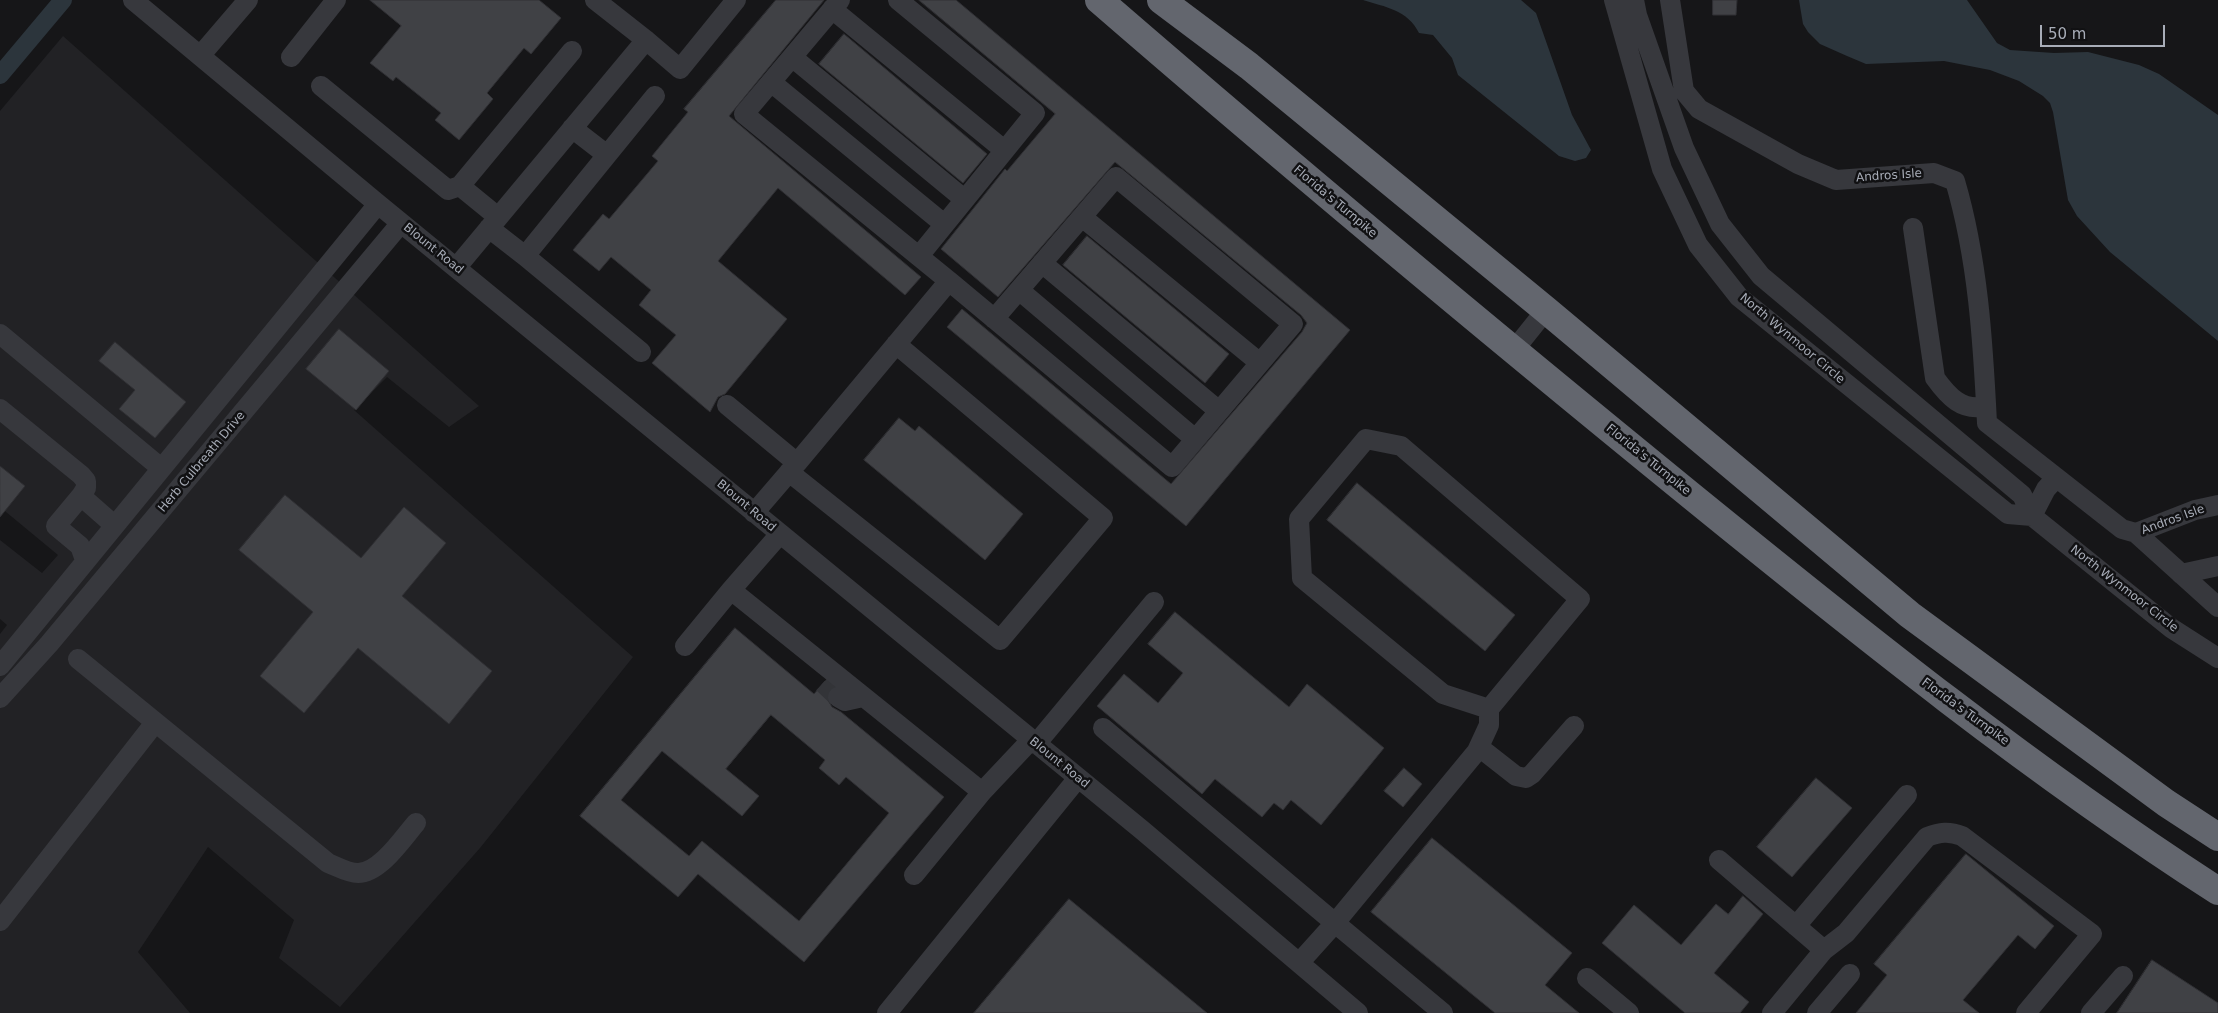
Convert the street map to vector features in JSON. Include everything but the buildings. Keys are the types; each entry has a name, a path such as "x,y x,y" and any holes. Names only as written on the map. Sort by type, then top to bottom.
{"highway":[{"name":"Florida's Turnpike","path":"1099,0 1258,139 1890,657 2144,844 2218,891"},
{"path":"1161,0 1249,66 1546,310 1910,615 2166,803 2218,837"},
{"path":"1188,0 1249,66"}],"street":[{"name":"Blount Road","path":"134,0 401,223 1078,778 1300,963 1345,1009"},
{"path":"200,56 248,0"},
{"path":"291,57 338,1 336,0"},
{"path":"595,0 680,69 736,0"},
{"path":"898,0 1035,113 919,256"},
{"path":"994,319 1116,177 1293,324 1172,466 744,114 836,5 1004,150"},
{"name":"Andros Isle","path":"1626,9 1670,6 1684,91 1699,109 1798,164 1836,180 1934,173 1955,181 1965,214 1981,329 1987,423 2122,529 2136,533 2195,510 2218,505"},
{"name":"North Wynmoor Circle","path":"1626,9 1662,169 1698,245 1739,297 2008,514 2032,516"},
{"name":"North Wynmoor Circle","path":"1626,9 1684,148 1720,224 1761,276 2022,495 2032,516 2171,628 2218,658"},
{"path":"456,268 646,40"},
{"path":"321,86 448,190 460,186 572,51"},
{"path":"792,57 964,199"},
{"path":"771,82 944,224"},
{"path":"525,256 655,96"},
{"path":"572,128 607,155"},
{"path":"460,186 525,256 641,352"},
{"path":"0,666 114,524 378,204"},
{"path":"1082,217 1260,363"},
{"name":"Herb Culbreath Drive","path":"0,698 49,644 401,223"},
{"path":"1913,228 1934,378 1951,397 1963,404 1974,409 1986,406"},
{"path":"1042,263 1219,411"},
{"path":"754,513 949,282"},
{"path":"1019,290 1195,439"},
{"path":"1514,350 1546,310"},
{"path":"0,334 161,468"},
{"path":"727,405 793,468 1000,640 1103,518 896,344"},
{"path":"0,409 86,481 86,488 81,496 56,526 80,546 85,560"},
{"path":"1300,963 1479,748 1490,725 1489,709 1580,599 1400,446 1366,439 1299,519 1302,578 1443,694 1489,709"},
{"path":"2032,516 2046,489 2056,478"},
{"path":"81,496 114,524"},
{"path":"2136,533 2218,607"},
{"path":"685,646 780,534"},
{"path":"2181,574 2218,566"},
{"path":"731,590 982,792"},
{"path":"914,875 982,792 1034,742 1154,602"},
{"path":"78,659 154,724 328,864 359,873 373,868 394,850 416,822"},
{"path":"818,661 818,671 823,683"},
{"path":"838,697 845,701 863,697"},
{"path":"0,921 154,724"},
{"path":"1479,748 1516,776 1526,778 1532,774 1574,726"},
{"path":"1103,728 1442,1013"},
{"path":"887,1013 1078,778"},
{"path":"1796,926 1907,795"},
{"path":"1772,1013 1824,950 1846,933 1927,837 1938,833 1955,833 1962,836 2092,934 2026,1013"},
{"path":"1718,860 1824,950"},
{"path":"1817,1013 1850,974"},
{"path":"2091,1013 2123,976"},
{"path":"1588,978 1629,1013"}],"shaded area":[{"path":"1363,0 1521,0 1536,13 1572,115 1591,150 1586,158 1575,161 1559,156 1458,75 1452,58 1433,35 1419,33 1409,19 1395,10"},
{"path":"1799,0 1967,0 1997,43 2010,50 2054,53 2088,52 2139,65 2159,74 2218,115 2218,341 2110,252 2077,216 2068,200 2053,112 2050,103 2043,96 2019,81 1990,70 1944,61 1866,64 1820,44 1803,24"},
{"path":"63,36 479,406 449,427 387,377 354,410 633,657 480,848 340,1007 279,958 294,920 208,847 138,952 190,1013 0,1013 0,634 7,625 0,619 0,540 42,573 58,555 0,507 0,111"}],"waterway":[{"path":"0,75 63,0"}],"tunnel":[{"path":"823,683 838,697"}]}
